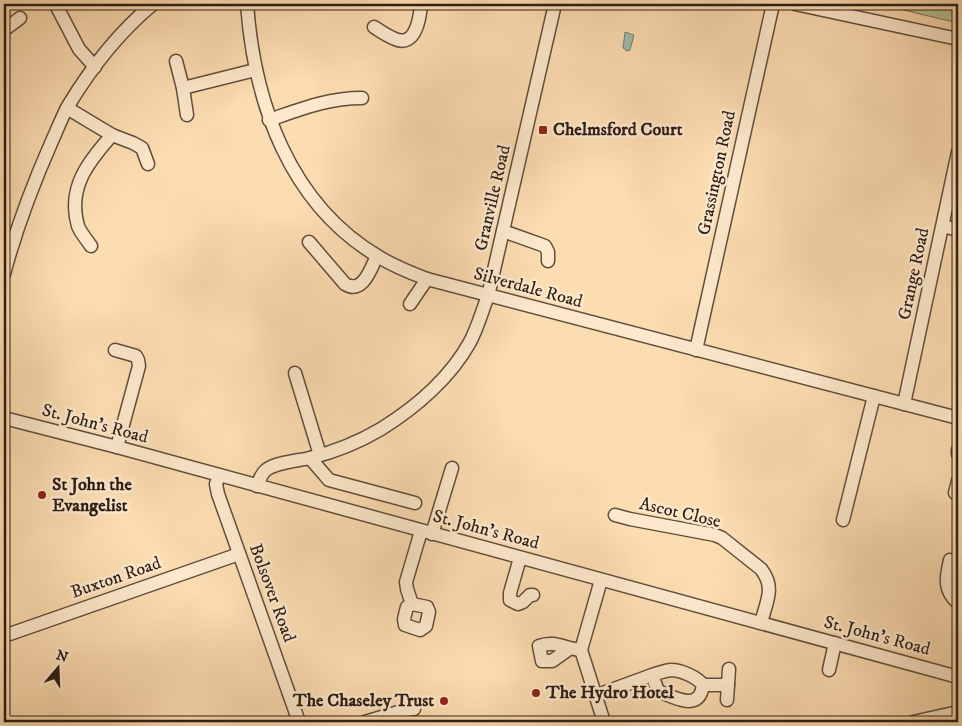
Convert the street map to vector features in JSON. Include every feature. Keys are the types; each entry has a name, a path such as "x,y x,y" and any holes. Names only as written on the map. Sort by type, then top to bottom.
{"street":[{"path":"4,274 6,260 37,174 67,108 112,44 153,4"},
{"name":"Silverdale Road","path":"247,4 249,34 255,70 269,120 281,147 303,186 335,222 377,256 427,279 958,418"},
{"path":"374,27 395,40 402,41 408,38 417,28 420,20 421,4"},
{"name":"Granville Road","path":"257,486 266,470 354,443 380,429 408,410 438,383 456,364 469,343 488,296 555,4"},
{"name":"Grassington Road","path":"696,350 772,4"},
{"path":"796,4 958,39"},
{"path":"58,7 79,48 95,67"},
{"path":"4,30 20,18"},
{"path":"176,61 187,115"},
{"path":"183,88 255,70"},
{"path":"269,120 324,102 342,98 362,98"},
{"path":"67,108 112,135 142,148 148,164"},
{"path":"90,246 78,227 76,190 82,173 112,135"},
{"name":"Grange Road","path":"904,404 958,152"},
{"path":"943,226 958,230"},
{"path":"503,232 544,246 548,252 548,261"},
{"path":"309,242 345,284 352,287 358,286 364,281 377,256"},
{"path":"410,304 427,279"},
{"path":"115,350 133,354 138,360 117,447"},
{"path":"295,373 315,456 329,480 415,502"},
{"path":"843,520 874,396"},
{"name":"St. John's Road","path":"4,418 117,447 958,677"},
{"path":"412,604 406,582 452,468"},
{"name":"Bolsover Road","path":"219,476 216,484 218,494 299,722"},
{"name":"Ascot Close","path":"615,515 702,532 722,538 766,575 770,592 761,623"},
{"name":"Buxton Road","path":"4,636 239,554"},
{"path":"520,558 510,593 510,600 518,604 530,595 533,595"},
{"path":"958,562 950,560 946,583 948,592 958,603"},
{"path":"601,580 575,650 604,722"},
{"path":"828,670 835,643"},
{"path":"727,700 729,669"},
{"path":"595,696 652,675 674,670 694,677 703,685 728,685"},
{"path":"652,675 658,691 683,701 693,701 698,698 703,685"},
{"path":"365,722 414,709"},
{"path":"913,722 958,712"}],"green space":[{"path":"892,4 958,4 958,23 891,7"}],"shaded area":[{"path":"625,32 634,35 630,50 627,51 623,48"}],"place":[{"name":"Chelmsford Court","path":"543,130"},
{"name":"St John the Evangelist","path":"42,495"},
{"name":"The Hydro Hotel","path":"536,693"},
{"name":"The Chaseley Trust","path":"444,701"}]}
